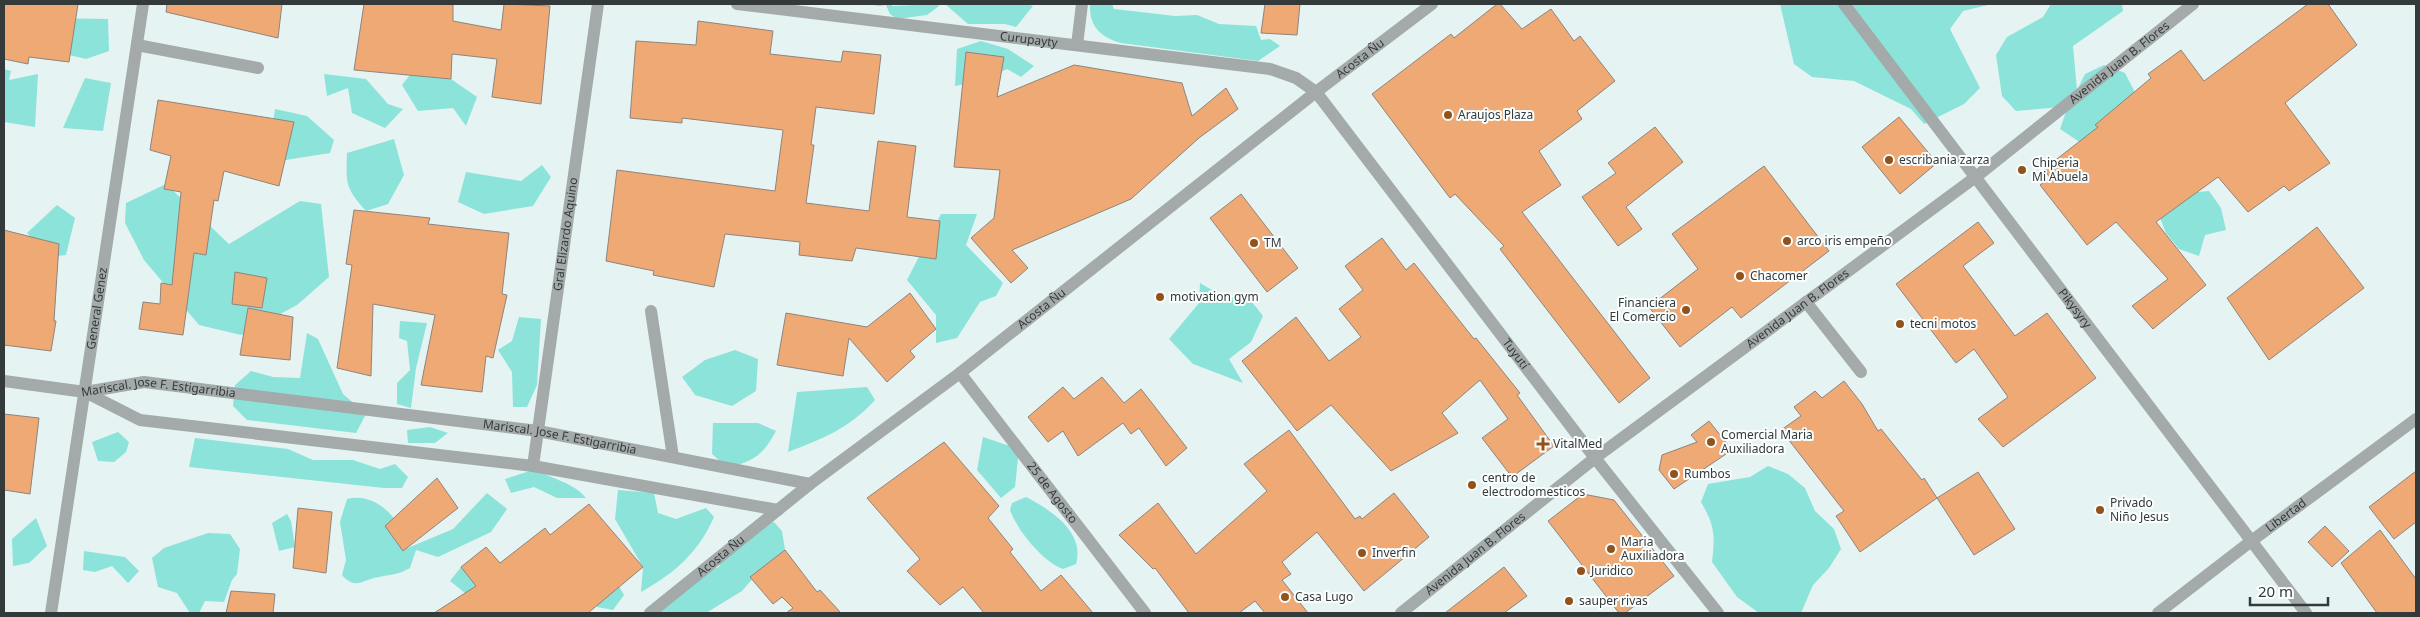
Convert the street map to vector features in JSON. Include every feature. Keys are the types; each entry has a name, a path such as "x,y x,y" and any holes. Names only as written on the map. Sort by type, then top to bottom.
{"street":[{"name":"General Genez","path":"52,613 143,4"},
{"name":"Gral Elizardo Aquino","path":"532,466 598,4"},
{"name":"Curupayty","path":"737,4 1270,69 1296,78 1316,92"},
{"path":"1077,44 1082,4"},
{"name":"Acosta Ñu","path":"650,613 810,484 960,373 1316,92 1432,4"},
{"name":"Pikysyry","path":"1844,4 1977,176 2250,542 2306,613"},
{"name":"Avenida Juan B. Flores","path":"1401,613 1595,458 1977,176 2194,4"},
{"path":"137,45 258,68"},
{"name":"Tuyutí","path":"1316,92 1595,458 1718,613"},
{"path":"1806,302 1861,372"},
{"path":"651,311 673,457"},
{"name":"25 de Agosto","path":"960,373 1144,613"},
{"path":"4,381 85,392"},
{"name":"Mariscal. Jose F. Estigarribia","path":"85,392 144,382 538,431 810,484"},
{"name":"Mariscal. Jose F. Estigarribia","path":"85,392 140,420 532,466 778,510"},
{"name":"Libertad","path":"2158,613 2416,419"}],"shaded area":[{"path":"867,4 892,4 892,6 938,4 939,6 927,15 897,19 890,14 886,5"},
{"path":"945,4 1026,4 1033,6 1016,27 1005,24 968,24"},
{"path":"1090,4 1112,4 1114,9 1175,16 1197,15 1219,24 1256,26 1261,40 1270,39 1280,46 1258,61 1121,43 1114,41 1097,30 1091,19"},
{"path":"1780,4 1992,4 1963,11 1950,29 1980,88 1964,104 1924,124 1911,109 1854,81 1812,77 1794,64"},
{"path":"2051,4 2122,4 2123,11 2073,46 2077,90 2085,74 2104,65 2125,73 2187,193 2209,191 2221,208 2226,230 2205,235 2199,256 2179,249 2166,233 2158,213 2096,153 2060,129 2067,109 2061,107 2016,111 2002,96 1996,55 2007,37 2043,17"},
{"path":"50,18 108,19 109,51 86,59 44,49"},
{"path":"981,41 1008,49 1034,66 1021,77 1007,69 983,80 955,86 957,49"},
{"path":"424,57 447,58 451,79 477,97 466,126 453,108 418,111 402,85"},
{"path":"4,69 11,71 9,80 38,74 35,127 4,122"},
{"path":"324,74 366,79 388,104 403,109 385,128 352,113 348,88 327,96"},
{"path":"85,78 111,83 103,131 63,128"},
{"path":"275,109 307,116 334,140 330,153 267,163"},
{"path":"394,139 404,175 388,204 366,211 348,185 347,153"},
{"path":"542,165 551,177 533,206 484,214 458,202 466,172 521,181"},
{"path":"166,184 229,244 300,201 321,204 329,277 297,305 241,335 199,325 144,260 125,223 126,203"},
{"path":"57,205 75,218 66,255 49,257 27,233"},
{"path":"941,214 977,214 966,245 1003,283 996,296 980,302 957,338 936,343 936,315 907,280"},
{"path":"1200,283 1224,297 1249,298 1263,316 1251,342 1229,359 1243,383 1193,364 1169,339 1199,303"},
{"path":"519,317 541,319 537,385 527,407 513,407 512,372 498,350 512,341"},
{"path":"400,321 427,323 416,368 411,408 397,404 397,383 410,370 407,341 399,338"},
{"path":"307,333 318,339 343,394 366,414 356,433 247,420 233,406 235,385 251,371 273,377 300,378"},
{"path":"735,350 758,359 756,391 732,406 695,395 682,377 705,360"},
{"path":"867,387 875,400 856,418 835,432 788,452 797,392"},
{"path":"713,423 758,423 776,431 767,446 757,456 728,468 712,454"},
{"path":"430,427 448,433 435,443 408,443 407,430"},
{"path":"118,432 129,442 126,452 114,462 98,461 92,442"},
{"path":"983,437 1019,449 1015,487 1001,498 977,470"},
{"path":"195,438 288,449 313,460 353,460 380,469 395,464 408,477 402,488 384,488 189,467"},
{"path":"1768,466 1788,474 1805,488 1815,511 1834,529 1841,549 1829,568 1813,585 1801,613 1759,613 1737,597 1712,562 1713,531 1701,502 1708,484 1750,477"},
{"path":"536,469 575,488 586,498 557,498 534,487 511,493 505,479"},
{"path":"618,490 654,493 658,513 676,519 706,508 714,517 708,530 693,552 675,569 641,592 643,567 615,519"},
{"path":"487,493 507,509 491,532 438,557 416,550 410,568 398,573 373,578 360,583 351,582 342,575 346,560 340,522 347,499 367,499 380,505 391,514 397,523 403,550 453,529"},
{"path":"1026,497 1055,515 1071,532 1076,542 1076,564 1063,569 1047,560 1018,527 1010,510 1012,503"},
{"path":"287,514 291,521 295,547 279,551 272,523"},
{"path":"36,518 47,546 29,563 13,566 12,539"},
{"path":"774,522 782,531 785,550 760,570 742,591 706,613 648,613 700,574 719,567 724,551 757,526"},
{"path":"208,533 230,534 240,549 237,574 232,580 224,602 205,601 199,613 190,613 177,593 158,587 152,558 164,548"},
{"path":"84,551 125,557 139,571 128,583 112,566 95,572 83,570"},
{"path":"461,567 511,613 490,613 450,581"},
{"path":"608,567 624,595 613,610 597,607 591,576"}],"building":[{"path":"4,4 78,4 69,62 29,57 28,64 4,59"},
{"path":"167,4 282,4 278,38 166,12"},
{"path":"364,4 453,4 453,21 501,30 504,4 550,6 541,104 492,97 497,59 452,54 451,79 354,70"},
{"path":"1265,4 1300,4 1297,35 1261,33"},
{"path":"1497,4 1500,4 1522,29 1551,9 1574,41 1580,36 1615,81 1577,111 1582,119 1539,151 1561,185 1522,212 1650,378 1619,403 1500,249 1504,246 1455,194 1450,198 1372,94 1451,34 1454,38"},
{"path":"2308,4 2328,4 2357,45 2285,103 2330,163 2289,191 2284,186 2248,212 2218,177 2156,222 2206,285 2153,329 2132,306 2168,279 2116,222 2087,245 2040,185 2050,178 2044,169 2098,127 2095,125 2151,78 2148,74 2181,50 2204,81"},
{"path":"698,21 773,31 770,54 841,62 843,51 881,55 874,114 816,107 811,145 814,145 806,203 869,211 878,141 916,146 907,217 940,221 936,259 856,248 852,261 799,255 800,242 725,234 714,287 653,275 654,271 606,261 617,170 775,191 783,130 682,118 682,123 630,118 636,41 696,45"},
{"path":"966,52 1004,57 997,97 1074,65 1182,83 1192,116 1226,88 1238,109 1199,138 1131,199 1012,250 1028,268 1011,283 971,238 994,218 1000,170 954,167"},
{"path":"158,100 294,122 279,186 224,171 218,201 214,200 206,255 194,253 183,335 139,329 143,302 160,304 161,283 172,285 181,192 164,189 171,156 150,150"},
{"path":"1899,117 1937,163 1900,194 1862,147"},
{"path":"1655,127 1683,162 1626,207 1642,229 1618,246 1582,197 1616,173 1608,163"},
{"path":"1764,166 1829,251 1741,318 1732,307 1680,347 1649,307 1698,269 1672,234"},
{"name":"TM","path":"1241,194 1298,268 1267,292 1210,218"},
{"path":"354,210 430,218 428,224 509,233 502,294 507,295 493,358 486,356 482,392 421,385 435,315 373,304 371,376 337,368 352,265 346,264"},
{"path":"1978,222 1994,243 1963,266 2015,336 2047,313 2096,378 2003,447 1978,419 2008,397 1974,349 1956,363 1896,284"},
{"path":"2317,227 2364,288 2269,360 2227,298"},
{"path":"4,230 59,244 54,321 56,321 51,351 4,345"},
{"path":"1382,238 1406,270 1414,263 1474,339 1476,338 1520,393 1517,395 1554,446 1512,477 1482,438 1508,419 1480,380 1442,413 1458,433 1391,471 1331,405 1297,431 1242,361 1296,317 1329,361 1361,337 1339,309 1363,290 1345,266"},
{"path":"235,272 267,278 262,308 232,304"},
{"path":"910,293 936,329 910,351 915,357 887,382 849,338 843,376 777,365 786,313 867,327"},
{"path":"248,308 293,317 290,360 240,355"},
{"path":"1102,377 1124,403 1141,389 1187,448 1166,466 1139,428 1131,434 1123,423 1078,456 1063,431 1048,442 1028,417 1063,387 1074,399"},
{"path":"1844,381 1862,404 1878,431 1881,429 1922,480 1924,478 1937,498 1860,552 1836,516 1844,511 1781,430 1801,416 1794,407 1815,391 1822,398"},
{"path":"4,414 39,418 30,494 4,490"},
{"path":"1709,421 1732,450 1674,489 1659,470 1662,455 1697,442 1691,435"},
{"path":"1289,430 1355,519 1360,516 1362,519 1394,493 1429,537 1364,591 1317,532 1282,562 1291,574 1282,580 1308,613 1265,613 1255,601 1239,613 1189,613 1155,568 1153,569 1119,535 1158,503 1196,554 1267,491 1244,464"},
{"path":"944,442 999,506 988,518 1013,549 1010,552 1041,591 1061,575 1093,613 984,613 963,587 940,605 907,571 920,559 867,498"},
{"path":"2416,471 2416,522 2394,539 2369,507"},
{"path":"1978,472 2015,529 1974,555 1937,498"},
{"path":"437,478 458,508 403,551 385,526"},
{"name":"Maria Auxiliadora","path":"1583,494 1614,500 1674,576 1625,613 1619,613 1548,521"},
{"path":"589,504 643,567 588,613 434,613 476,586 461,567 486,547 500,563 545,528 550,535"},
{"path":"298,508 332,512 326,573 293,568"},
{"path":"2325,526 2349,551 2332,567 2308,542"},
{"path":"2380,530 2416,579 2416,613 2377,613 2341,563"},
{"path":"785,550 817,592 820,590 841,613 786,613 793,608 782,597 773,604 750,577"},
{"path":"1504,567 1527,596 1504,613 1445,613"},
{"path":"231,591 275,594 273,613 226,613"}],"place":[{"name":"Araujos Plaza","path":"1448,115"},
{"name":"escribania zarza","path":"1889,160"},
{"name":"Chiperia Mi Abuela","path":"2022,170"},
{"name":"arco iris empeño","path":"1787,241"},
{"name":"TM","path":"1254,243"},
{"name":"Chacomer","path":"1740,276"},
{"name":"motivation gym","path":"1160,297"},
{"name":"Financiera El Comercio","path":"1686,310"},
{"name":"tecni motos","path":"1900,324"},
{"name":"Comercial Maria Auxiliadora","path":"1711,442"},
{"name":"VitalMed","path":"1543,444"},
{"name":"Rumbos","path":"1674,474"},
{"name":"centro de electrodomesticos","path":"1472,485"},
{"name":"Privado Niño Jesus","path":"2100,510"},
{"name":"Maria Auxiliadora","path":"1611,549"},
{"name":"Inverfin","path":"1362,553"},
{"name":"Juridico","path":"1581,571"},
{"name":"Casa Lugo","path":"1285,597"},
{"name":"sauper rivas","path":"1569,601"}]}
